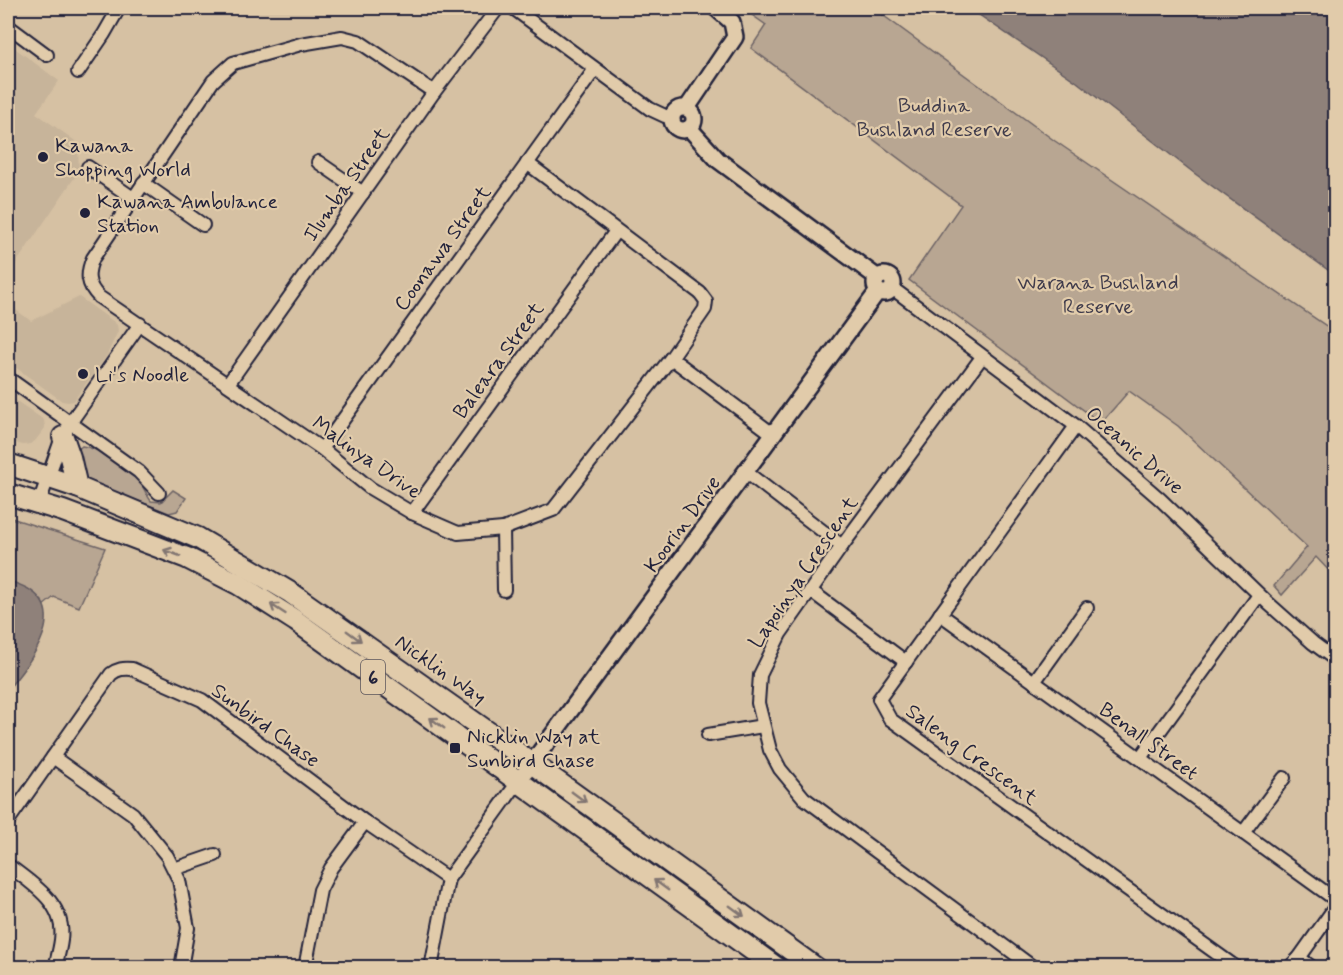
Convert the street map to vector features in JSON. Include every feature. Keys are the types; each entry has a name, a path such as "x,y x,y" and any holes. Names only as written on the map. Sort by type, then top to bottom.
{"highway":[{"path":"66,430 77,487"},
{"name":"Nicklin Way","path":"8,464 77,487 198,538 258,573 326,616 816,968"},
{"name":"6","path":"8,494 39,503 187,558 238,584 296,621 777,968"}],"street":[{"path":"78,72 119,8"},
{"name":"Ilumba Street","path":"228,384 434,92 498,8"},
{"path":"513,8 650,109 672,117"},
{"path":"687,108 735,37 732,22 716,8"},
{"path":"8,26 48,55"},
{"name":"Malinya Drive","path":"434,92 358,41 342,37 301,44 233,63 213,81 93,258 89,269 91,289 99,297 322,449 369,488 412,513 458,533 503,529 553,510 671,358 705,309 706,301 700,293 616,231"},
{"name":"Coonawa Street","path":"322,449 595,69"},
{"path":"687,108 692,112 694,119 689,128 679,129 672,117 677,109 687,108"},
{"name":"Oceanic Drive","path":"689,128 718,159 883,286 1076,426 1160,499 1259,595 1335,660"},
{"path":"318,162 363,193"},
{"path":"527,163 616,231"},
{"path":"88,167 133,198"},
{"path":"143,183 203,225"},
{"name":"Baleara Street","path":"412,513 616,231"},
{"name":"Koorin Drive","path":"518,782 883,286"},
{"path":"39,503 66,430 140,324"},
{"name":"Lapoinya Crescent","path":"982,357 780,634 760,675 758,703 770,750 780,769 804,798 1034,968"},
{"path":"671,358 774,435"},
{"path":"8,378 66,430 138,472 159,493"},
{"name":"Saleng Crescent","path":"1076,426 879,699 890,719 1237,968"},
{"path":"746,472 842,546"},
{"path":"503,529 504,590"},
{"path":"811,591 906,662"},
{"path":"1140,758 1259,595"},
{"path":"1034,682 1087,608"},
{"name":"Benall Street","path":"940,614 1335,900"},
{"name":"Sunbird Chase","path":"8,821 111,674 118,669 132,669 202,700 365,822 448,879"},
{"path":"708,735 763,726"},
{"path":"54,756 133,814 167,856 178,880 188,928 181,968"},
{"path":"1243,833 1284,778"},
{"path":"431,968 448,879 518,782"},
{"path":"305,968 320,890 332,868 365,822"},
{"path":"174,869 215,855"},
{"path":"8,865 46,895 58,913 62,938 55,968"},
{"path":"1289,968 1299,958 1335,906"},
{"path":"1299,958 1313,968"}],"shaded area":[{"path":"969,8 1335,8 1335,275 1194,173 1077,82"},
{"name":"Kawana Shopping World","path":"8,43 59,81 36,113 78,143 79,171 8,275"},
{"path":"79,297 114,322 118,331 107,355 74,401 68,402 62,401 8,362 8,304 31,321"},
{"path":"8,395 44,420 45,428 30,444 23,445 8,441"},
{"path":"8,581 29,589 41,601 46,614 45,629 39,645 8,689"}],"green space":[{"name":"Warana Bushland Reserve","path":"742,8 873,8 1055,141 1335,332 1335,577 1316,557 1282,595 1274,586 1307,547 1178,426 1129,391 1101,423 909,280 961,205 751,48 766,25"},
{"path":"82,446 103,453 132,472 151,501 161,502 173,490 186,498 177,511 169,513 94,484 81,475 77,450"},
{"path":"8,517 105,548 79,607 54,597 43,606 42,601 8,581"}],"place":[{"name":"Kawana Shopping World","path":"43,157"},
{"name":"Kawana Ambulance Station","path":"85,213"},
{"name":"Li's Noodle","path":"83,374"},
{"name":"Nicklin Way at Sunbird Chase","path":"455,748"}],"park label":[{"name":"Buddina Bushland Reserve","path":"934,117"}]}
